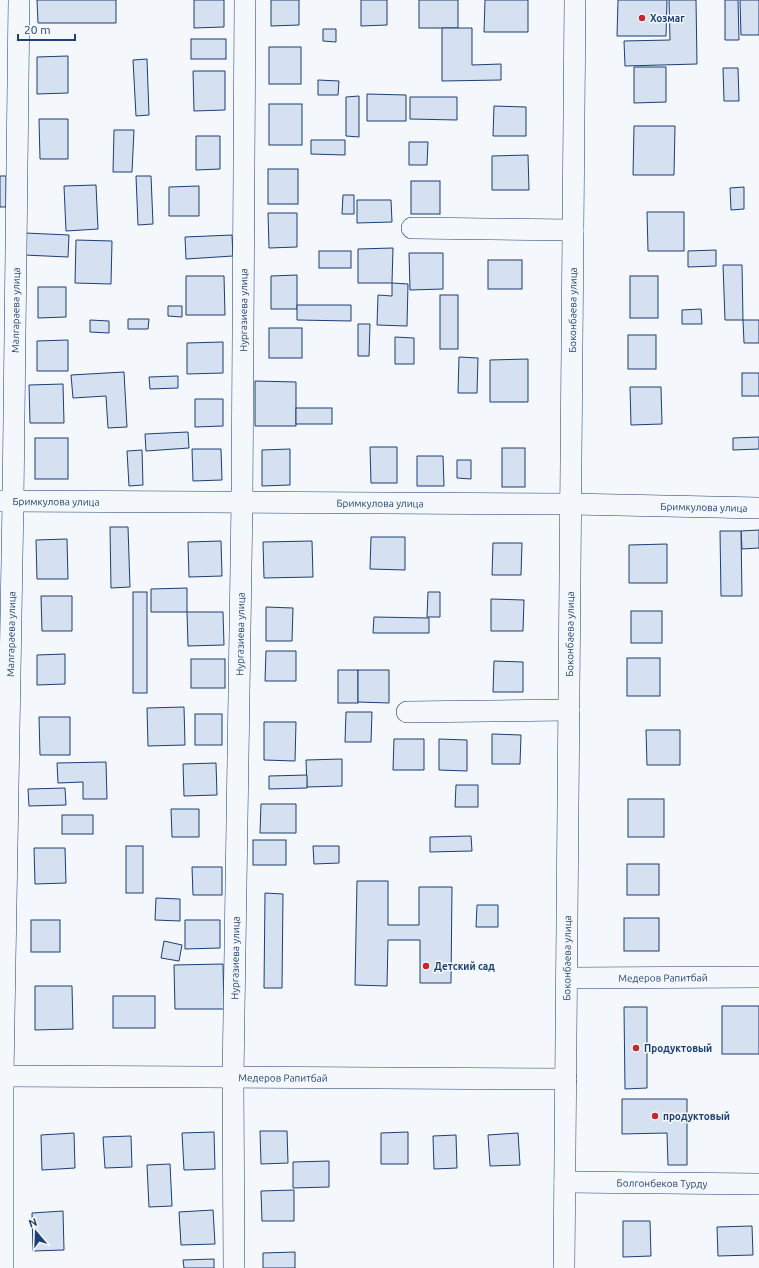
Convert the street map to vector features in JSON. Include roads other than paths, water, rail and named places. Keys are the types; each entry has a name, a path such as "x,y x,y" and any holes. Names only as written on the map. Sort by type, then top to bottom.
{"street":[{"name":"Малгараева улица","path":"3,1268 1,1076 6,501 19,0"},
{"name":"Нургазиева улица","path":"234,1268 233,1078 242,502 245,0"},
{"name":"Боконбаева улица","path":"564,1268 575,0"},
{"path":"412,228 573,230"},
{"name":"Бримкулова улица","path":"6,501 571,504 759,508"},
{"path":"407,712 569,710"},
{"name":"Медеров Рапитбай","path":"567,978 759,977"},
{"name":"Медеров Рапитбай","path":"1,1076 566,1079"},
{"name":"Болгонбеков Турду","path":"565,1182 759,1184"}],"place":[{"name":"Хозмаг","path":"642,18"},
{"name":"Детский сад","path":"426,966"},
{"name":"Продуктовый","path":"636,1048"},
{"name":"продуктовый","path":"655,1116"}]}
